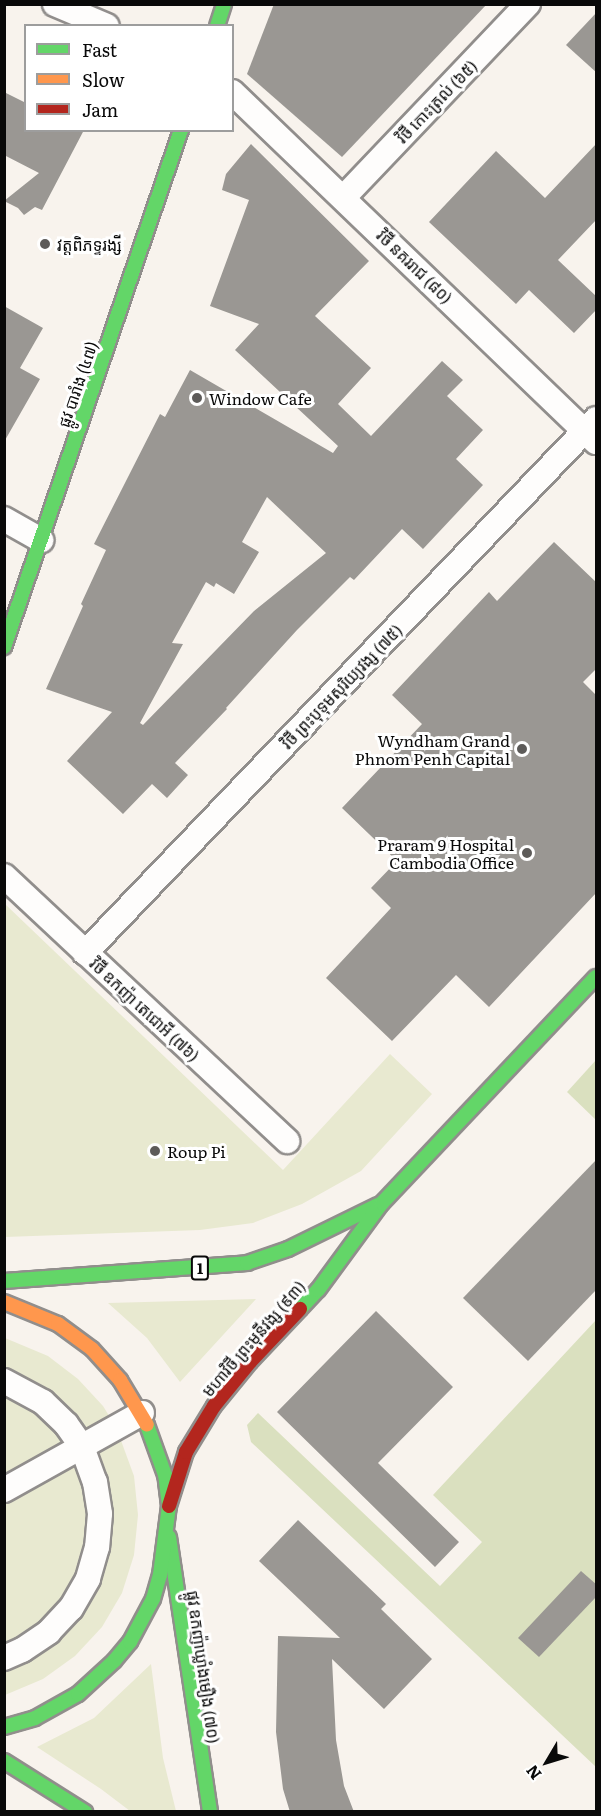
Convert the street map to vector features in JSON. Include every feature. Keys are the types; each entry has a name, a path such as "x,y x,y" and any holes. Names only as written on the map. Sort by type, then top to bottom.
{"main road":[{"path":"218,24 224,4"},
{"name":"ផ្លូវ បារាំង (៤៧)","path":"4,647 180,132"},
{"name":"មហាវិថី ព្រះមុនីវង្ស (៩៣)","path":"169,1506 186,1452 214,1406 250,1362 318,1290 382,1203 597,977"},
{"name":"មហាវិថី ព្រះមុនីវង្ស (៩៣)","path":"4,1281 247,1263 288,1249 382,1203"},
{"name":"1","path":"4,1302 58,1324 92,1349 120,1380 142,1413 165,1475 169,1506 162,1567 153,1599 125,1649 97,1679 78,1694 34,1718 4,1727"},
{"name":"ផ្លូវ ឧកញ៉ាឃ្លាំងមឿង (៧០)","path":"168,1526 210,1812"},
{"path":"4,1761 85,1812"}],"street":[{"path":"55,4 102,24"},
{"name":"វិថី កោះត្រល់ (៦៥)","path":"344,196 528,4"},
{"name":"វិថី នគររាជ (៨០)","path":"234,94 593,430"},
{"name":"វិថី ព្រះបុទុមសុរិយ្យវង្ស (៧៥)","path":"85,953 593,430"},
{"path":"4,519 41,540"},
{"name":"វិថី ឧកញ៉ា តេជោអី (៧៦)","path":"4,876 287,1141"},
{"path":"4,1380 43,1402 66,1424 81,1447 95,1482 100,1514 97,1547 88,1579 71,1608 49,1632 22,1650 4,1658"},
{"path":"4,1490 142,1413"}],"green space":[{"path":"5,904 283,1170 390,1054 432,1094 361,1171 302,1204 253,1223 200,1230 5,1237"},
{"path":"596,1060 596,1120 567,1092"},
{"path":"256,1299 180,1382 147,1338 108,1303"},
{"path":"596,1320 596,1767 251,1442 247,1425 258,1413 440,1586 482,1542 433,1495"},
{"path":"5,1338 48,1356 78,1379 103,1406 116,1427 134,1476 138,1515 134,1555 122,1593 102,1627 75,1656 43,1679 5,1695"},
{"path":"151,1664 163,1758 176,1811 130,1811 37,1747 94,1718"}],"building":[{"path":"274,4 487,4 342,157 247,74"},
{"path":"597,12 597,73 566,45"},
{"path":"4,92 24,102 24,132 83,132 42,210 35,207 24,215 18,208 4,201 39,173 4,155"},
{"path":"597,143 597,219 558,260 597,297 597,309 574,333 529,290 516,304 429,222 496,151 545,198"},
{"path":"251,144 369,261 315,316 371,368 338,404 371,436 442,361 463,380 447,396 483,430 456,459 483,485 423,549 402,529 354,580 350,577 297,630 227,709 175,763 188,775 167,798 152,784 123,814 67,761 112,712 46,689 106,550 94,544 160,414 165,417 190,370 333,453 338,446 235,350 259,324 210,306 249,200 222,190 226,174","holes":["267,497 326,553 254,611 143,725 140,723 183,644 172,643 206,582 214,587 216,583 234,594 259,552 242,542"]},
{"path":"4,306 43,328 20,368 40,379 4,442"},
{"name":"Wyndham Grand Phnom Penh Capital","path":"554,542 597,583 597,668 583,682 597,696 597,892 489,1007 456,975 392,1041 326,978 391,908 371,888 397,861 342,808 422,724 392,695 489,592 497,601"},
{"path":"597,1159 597,1289 528,1361 463,1298"},
{"path":"376,1311 453,1387 378,1463 459,1542 435,1567 277,1412"},
{"path":"298,1520 386,1604 381,1609 432,1659 384,1709 332,1659 336,1740 344,1786 354,1812 290,1812 283,1789 276,1732 278,1636 340,1638 259,1561"},
{"path":"581,1571 597,1585 597,1596 539,1657 518,1638"}],"traffic: fast":[{"path":"218,24 224,4"},
{"path":"4,647 180,132"},
{"path":"300,1309 318,1290 382,1203 596,977"},
{"path":"4,1281 247,1263 288,1249 378,1205"},
{"path":"4,1727 35,1718 78,1694 114,1661 130,1642 153,1599 160,1575 169,1506 165,1475 147,1425"},
{"path":"169,1537 210,1812"},
{"path":"4,1761 85,1812"}],"traffic: slow":[{"path":"4,1302 58,1324 92,1349 120,1380 147,1425"}],"traffic: jam":[{"path":"169,1506 186,1452 214,1406 250,1362 300,1309"}],"place":[{"name":"វត្តពិភទ្ទរង្សី","path":"45,244"},
{"name":"Window Cafe","path":"197,398"},
{"name":"Wyndham Grand Phnom Penh Capital","path":"522,749"},
{"name":"Praram 9 Hospital Cambodia Office","path":"527,853"},
{"name":"Roup Pi","path":"155,1151"}]}
